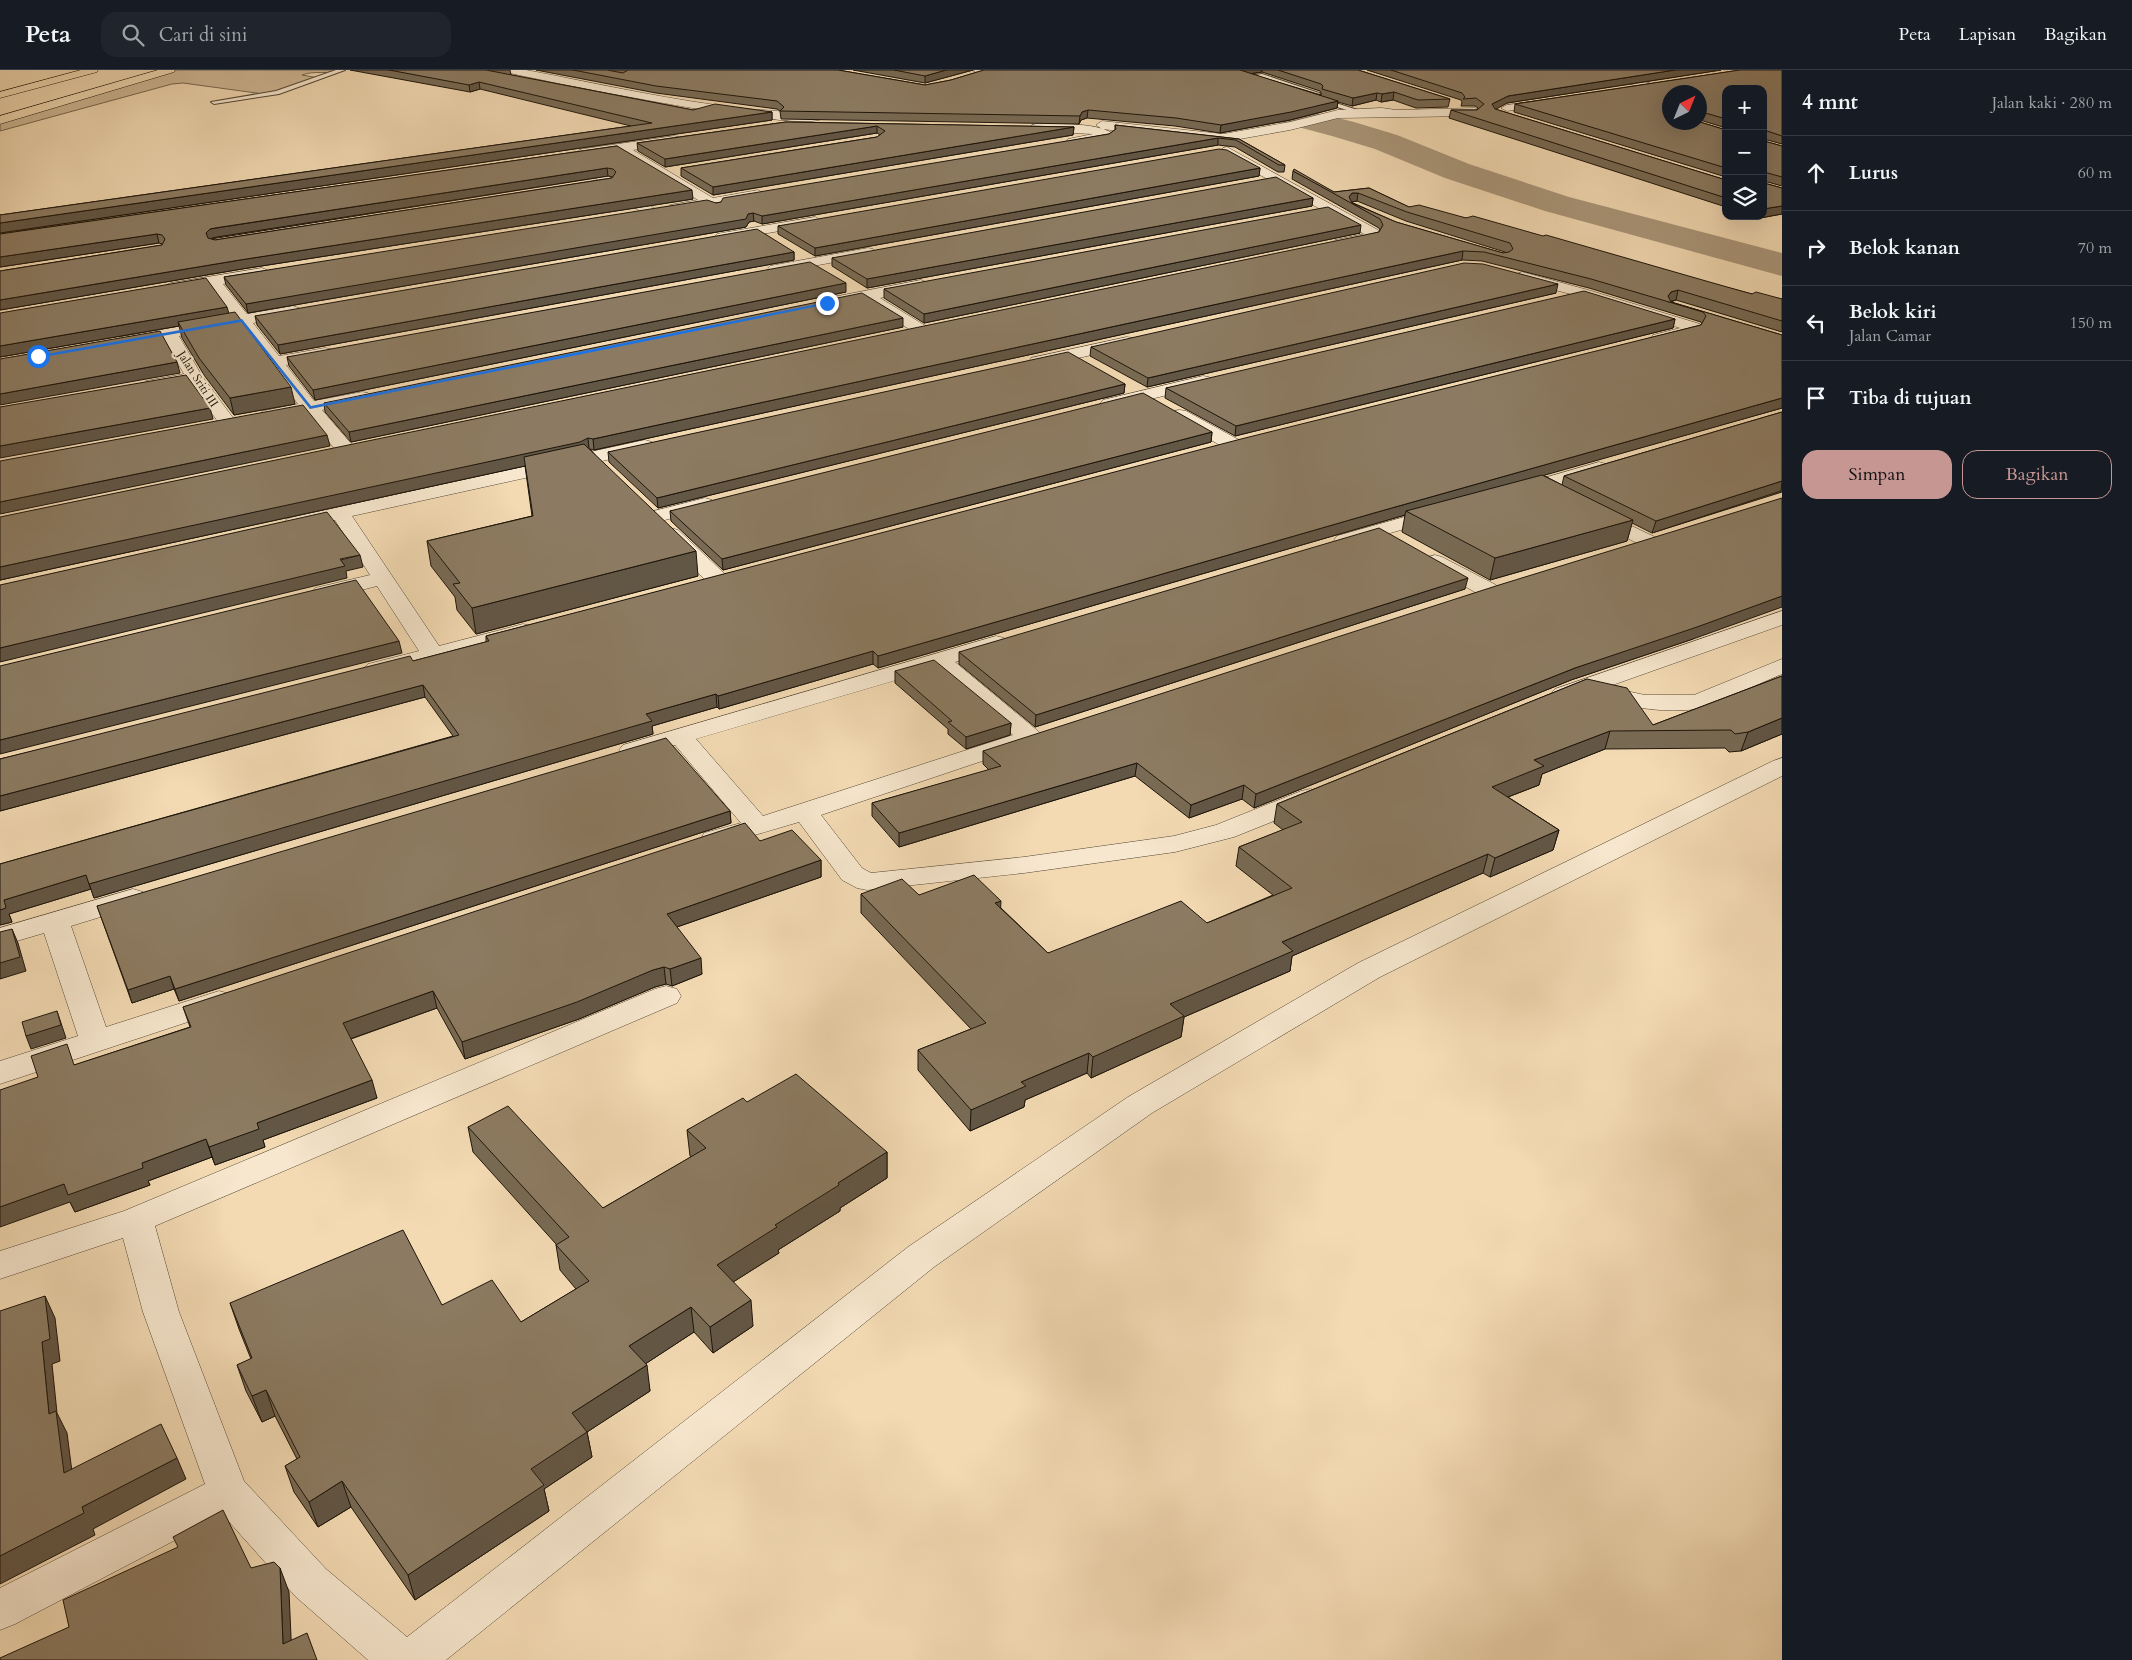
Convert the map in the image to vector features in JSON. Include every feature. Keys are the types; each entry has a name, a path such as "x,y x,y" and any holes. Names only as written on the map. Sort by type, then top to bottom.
{"highway":[{"path":"0,85 60,70"},
{"path":"0,94 93,70"},
{"path":"0,105 131,70"},
{"path":"0,120 170,70"}],"street":[{"path":"509,70 656,98 829,122 758,127"},
{"path":"1626,85 1657,83"},
{"path":"1499,109 1560,96"},
{"path":"1382,112 1387,108 1453,104 1499,109 1534,116"},
{"path":"1223,138 1290,126 1331,115 1382,112 1396,114 1476,107"},
{"path":"1499,109 1516,118"},
{"path":"1054,145 1108,135 1023,124 1140,128 1223,138 1254,147"},
{"path":"650,212 608,182 564,156 690,138"},
{"path":"621,148 727,211"},
{"path":"1208,152 1230,152 1327,208 1372,231 1373,234 1371,237 1322,247"},
{"path":"664,173 684,170"},
{"path":"1257,182 1300,174"},
{"path":"588,185 608,182"},
{"path":"630,215 769,192"},
{"path":"1308,212 1327,208"},
{"path":"711,239 828,219"},
{"path":"744,221 775,240"},
{"path":"762,272 879,250"},
{"path":"797,254 827,272"},
{"path":"232,263 242,276"},
{"path":"1546,269 1669,305"},
{"path":"176,271 188,286"},
{"path":"160,290 271,271"},
{"path":"1510,274 1583,293 1694,327 1692,330 1644,342"},
{"path":"213,281 310,408 346,450"},
{"path":"816,305 933,283"},
{"path":"850,286 923,331"},
{"path":"1545,302 1603,286"},
{"path":"113,344 310,308"},
{"path":"903,335 942,327"},
{"name":"Jalan Sriti III","path":"169,334 194,377 227,422"},
{"path":"1023,365 1148,337"},
{"path":"274,362 342,350"},
{"path":"1072,354 1096,368"},
{"path":"136,388 194,377"},
{"path":"1096,407 1221,377"},
{"path":"1120,381 1242,442 1204,452"},
{"path":"208,426 378,394"},
{"path":"282,526 340,513 597,464 657,443"},
{"path":"326,454 365,446"},
{"path":"1501,496 1623,461"},
{"path":"1539,486 1573,503 1660,539 1622,550"},
{"path":"718,580 646,510 720,500"},
{"path":"1321,547 1464,506"},
{"path":"340,513 433,654"},
{"path":"1379,530 1412,548 1498,588 1460,599"},
{"path":"306,597 382,578"},
{"path":"1543,702 1782,618"},
{"path":"356,674 538,627"},
{"path":"614,756 1015,637"},
{"path":"691,846 805,812 1040,734 938,660"},
{"path":"1580,688 1645,702 1697,702 1782,666"},
{"path":"680,736 757,825"},
{"path":"412,1660 921,1256 1140,1105 1369,970 1782,766"},
{"path":"805,812 852,874 867,882 1024,865 1175,844 1225,831 1334,787"},
{"path":"0,937 149,894"},
{"path":"54,922 95,1042"},
{"path":"0,1073 237,995"},
{"path":"0,1265 136,1220 666,996"},
{"path":"136,1220 161,1312 228,1492 311,1583 401,1660"},
{"path":"0,1610 228,1492"}],"lane":[{"path":"214,102 271,95 342,70"},
{"path":"1312,98 1317,94 1260,75 1244,77 1248,79 1312,98 1364,113"},
{"path":"541,85 561,80"},
{"path":"577,92 676,110"},
{"path":"640,103 656,98"},
{"path":"696,114 718,108"}],"shaded area":[{"path":"170,70 342,70 302,75 319,78 271,95 183,83 172,84 0,131 0,120"}],"building":[{"path":"389,70 486,70 693,110 715,104 772,112 0,223 0,215 652,123 479,82 469,85"},
{"path":"573,70 607,70 623,73 628,70 838,70 925,85 951,80 984,70 1240,70 1338,101 1221,125 1176,118 1088,110 1082,112 1080,116 780,111 784,107 777,101 656,86"},
{"path":"894,70 946,70 925,76"},
{"path":"1278,70 1358,70 1450,99 1418,100 1394,92 1353,98 1322,89 1323,86 1321,84"},
{"path":"1391,70 1675,70 1508,96 1492,104 1495,109 1722,179 1722,197 1451,110 1477,110 1484,104 1476,98 1463,99 1465,97 1462,93"},
{"path":"1740,70 1782,70 1782,136 1767,131 1767,85 1722,85 1722,118 1707,113 1707,85 1662,85 1662,130 1707,130 1707,124 1722,129 1722,167 1515,104"},
{"path":"786,122 1074,127 713,187 681,168 877,137 885,131 877,126 665,159 637,143"},
{"path":"1115,125 1239,139 1285,165 1279,165 1236,140 1218,138 762,216 753,213 748,214 746,219 246,304 224,277 707,200 716,203 721,202 723,198 1109,134 1116,129"},
{"path":"1767,142 1782,146 1782,177 1767,173"},
{"path":"617,146 692,190 240,260 0,300 0,271 162,245 165,239 162,235 157,234 0,257 0,234","holes":["607,168 613,169 616,172 612,178 215,240 208,238 206,233 210,229 215,228"]},
{"path":"1219,149 1227,150 1260,168 815,248 778,226"},
{"path":"1294,169 1334,192 1369,188 1409,207 1419,205 1466,218 1473,216 1752,294 1756,292 1782,299 1782,321 1678,290 1671,292 1668,296 1671,302 1782,335 1782,398 878,656 873,651 718,696 716,694 646,714 652,721 89,884 86,875 4,900 6,908 0,910 0,864 459,735 423,685 0,796 0,759 410,656 413,661 489,641 486,636 1241,439 1701,325 1706,316 1703,312 1591,279 1484,252 1463,251 593,439 588,438 580,442 0,567 0,517 1379,232 1383,225 1380,219 1293,171","holes":["1352,193 1358,193 1407,212 1510,243 1513,249 1503,253 1396,222 1352,203 1349,197"]},
{"path":"1276,177 1313,198 867,279 832,258"},
{"path":"1767,184 1782,188 1782,206 1767,208"},
{"path":"1328,207 1361,225 924,314 884,289"},
{"path":"757,229 794,252 278,345 255,316"},
{"path":"810,262 846,283 313,390 287,357"},
{"path":"1464,263 1483,264 1558,284 1148,378 1091,347"},
{"path":"206,278 227,307 0,346 0,313"},
{"path":"1584,291 1675,319 1236,426 1166,388"},
{"path":"862,293 903,318 349,432 324,403"},
{"path":"235,312 291,387 230,398 199,358 178,322"},
{"path":"160,331 177,362 0,394 0,359"},
{"path":"1068,352 1125,384 657,498 608,452"},
{"path":"186,375 210,408 0,446 0,407"},
{"path":"1143,393 1212,432 722,559 670,511"},
{"path":"303,405 327,435 0,502 0,461"},
{"path":"1782,412 1782,481 1656,521 1564,476"},
{"path":"584,444 696,551 472,608 453,584 460,583 427,541 533,516 524,457"},
{"path":"1542,475 1633,520 1495,558 1406,511"},
{"path":"1782,498 1782,596 1575,668 1256,794 1244,785 1191,805 1137,763 899,833 872,803 1001,766 983,751 1499,585"},
{"path":"327,512 360,555 340,559 345,566 0,648 0,585"},
{"path":"1379,528 1468,578 1036,715 959,652"},
{"path":"356,580 399,641 0,740 0,666"},
{"path":"934,660 1011,723 966,737 948,722 952,721 895,671"},
{"path":"1782,676 1782,718 1748,732 1735,734 1731,730 1610,731 1534,760 1544,766 1492,787 1559,830 1495,858 1488,854 1282,942 1293,951 1170,1004 1184,1016 1093,1057 1089,1053 1021,1082 1026,1086 971,1110 918,1050 986,1023 861,894 902,879 919,895 974,875 1001,901 995,903 1048,953 1181,901 1207,923 1292,888 1239,847 1302,822 1277,804 1587,679 1627,688 1653,725"},
{"path":"666,738 730,811 175,989 170,976 128,990 97,906"},
{"path":"745,823 760,841 792,830 821,860 667,914 701,958 670,969 664,967 653,970 577,1002 462,1042 433,991 343,1023 372,1080 257,1123 259,1129 209,1147 206,1139 142,1163 143,1168 68,1195 64,1184 0,1207 0,1090 38,1077 31,1056 67,1044 74,1065 191,1027 183,1007"},
{"path":"12,929 20,957 0,963 0,932"},
{"path":"57,1011 61,1025 26,1036 22,1022"},
{"path":"796,1074 887,1152 775,1225 777,1227 717,1265 751,1300 710,1327 691,1307 629,1346 647,1365 572,1413 587,1432 531,1469 544,1485 408,1575 342,1481 309,1502 285,1466 300,1457 266,1390 252,1396 237,1365 252,1358 230,1303 403,1230 442,1305 492,1280 521,1322 589,1281 556,1245 569,1237 468,1127 508,1106 603,1208 706,1148 687,1130 743,1098 747,1102"},
{"path":"45,1296 50,1339 42,1342 49,1414 56,1411 64,1473 161,1424 177,1458 82,1507 84,1513 0,1556 0,1311"},
{"path":"223,1510 251,1568 274,1562 280,1568 283,1644 307,1633 317,1660 0,1660 0,1658 69,1627 63,1600 178,1547 173,1537"}],"waterway":[{"path":"1204,103 1284,114 1343,129 1386,142 1457,171 1557,204 1782,265"}],"route":[{"path":"38,356 242,320 310,408 827,303"}]}
